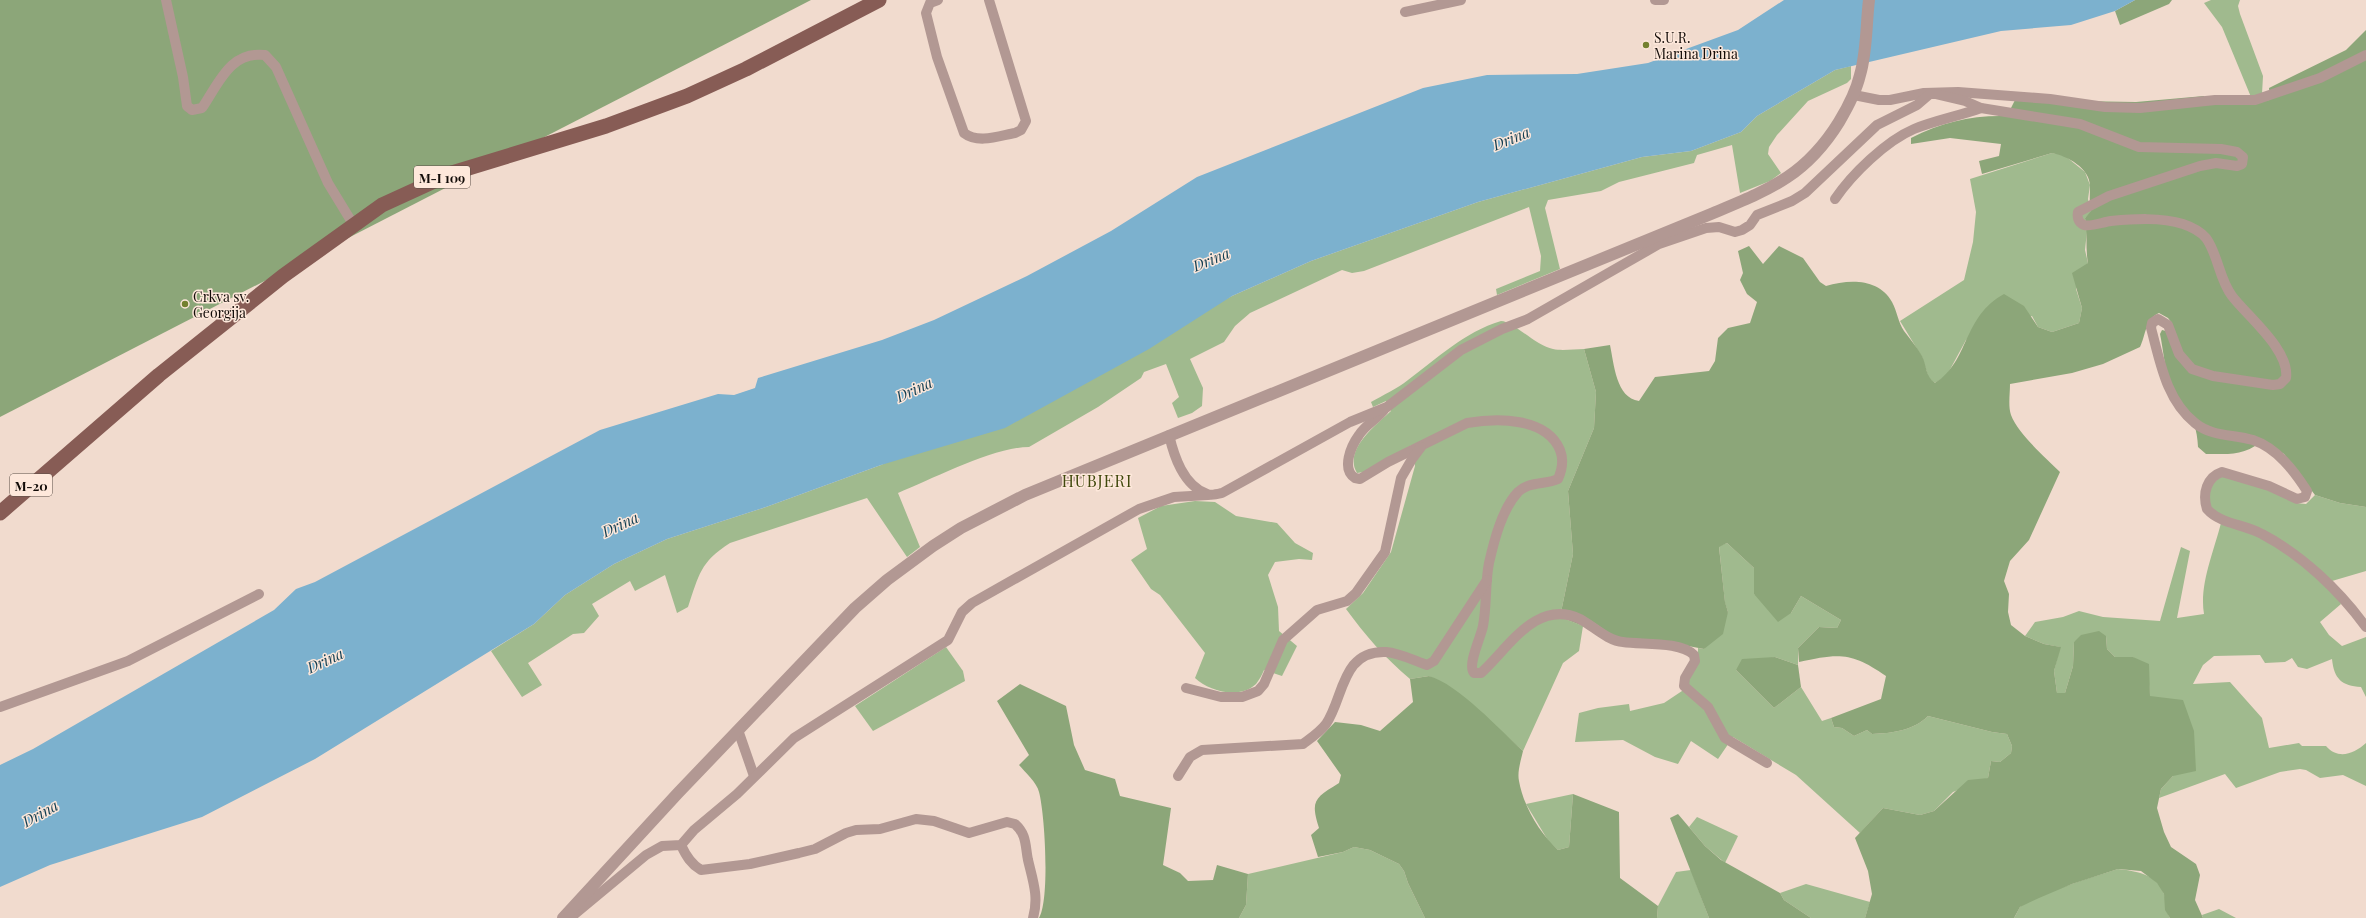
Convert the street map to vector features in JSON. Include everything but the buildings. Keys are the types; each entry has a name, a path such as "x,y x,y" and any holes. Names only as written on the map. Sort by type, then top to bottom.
{"main road":[{"name":"M-I 109","path":"63,456 283,276 353,224 397,197 452,173 606,126 687,96 746,69 879,0"},
{"name":"M-20","path":"0,513 63,456"}],"street":[{"path":"166,0 183,77 187,106 192,110 202,108 233,64 243,56 265,55 276,68 328,183 353,224"},
{"path":"938,0 930,3 926,13 937,57 964,133 969,137 980,139 1021,130 1026,121 989,0"},
{"path":"1405,12 1461,0"},
{"path":"1656,0 1664,0"},
{"path":"563,918 738,730 855,608 893,575 961,528 1025,495 1169,435 1657,240 1766,191 1795,173 1812,158 1825,142 1854,95 1861,74 1869,0"},
{"path":"1854,95 1879,100 1890,100 1931,93 1958,92 2050,99 2105,107 2140,108 2215,100 2255,100 2320,78 2366,55"},
{"path":"1931,93 1958,99 1981,108 2080,124 2139,147 2158,149 2221,149 2237,152 2243,157 2242,164 2237,166 2216,163 2200,166 2108,196 2078,212 2077,217 2079,222 2084,225 2111,221 2169,220 2196,229 2206,239 2222,280 2231,295 2276,347 2285,366 2286,378 2280,384 2273,385 2201,373 2183,359 2168,325 2158,319 2152,323 2151,328 2165,380 2185,413 2194,423 2214,434 2253,440 2276,452 2308,491 2305,497 2298,499 2269,486 2222,472 2214,476 2206,489 2207,508 2218,518 2261,533 2283,546 2330,586 2366,627"},
{"path":"1767,763 1725,738 1708,707 1684,686 1686,678 1695,661 1694,655 1683,648 1620,642 1578,618 1555,614 1530,624 1488,667 1477,674 1471,667 1483,624 1489,563 1505,514 1518,492 1531,484 1550,483 1558,479 1561,473 1561,452 1556,440 1533,425 1480,421 1467,423 1388,462 1360,479 1352,476 1349,470 1348,459 1359,434 1387,407 1461,350 1502,329 1528,319 1657,240 1706,228 1720,227 1735,232 1742,230 1750,225 1757,215 1792,201 1805,193 1877,125 1889,117 1917,105 1931,93"},
{"path":"1835,199 1856,173 1899,137 1936,121 1981,108"},
{"path":"570,918 646,855 662,846 681,845 694,830 737,794 794,738 948,640 962,612 972,603 1139,509 1174,497 1222,494 1344,425 1387,407"},
{"path":"1169,435 1174,457 1184,474 1193,484 1208,495"},
{"path":"1186,688 1221,697 1242,697 1258,691 1264,684 1283,640 1317,610 1347,601 1356,593 1385,552 1401,478 1409,463 1422,446"},
{"path":"1178,776 1190,757 1202,750 1303,744 1326,724 1334,709 1349,670 1362,659 1378,653 1388,652 1427,665 1434,661 1487,580"},
{"path":"0,707 128,661 259,594"},
{"path":"738,730 754,776"},
{"path":"681,845 686,855 695,866 701,870 750,864 799,853 815,849 846,833 856,830 880,829 916,819 934,821 969,832 1007,822 1015,824 1025,836 1036,889 1036,907 1033,918"}],"green space":[{"path":"0,0 811,0 0,417"},
{"path":"2135,0 2172,0 2169,4 2120,25 2115,11"},
{"path":"2211,0 2240,0 2238,6 2240,14 2263,76 2262,94 2251,97 2222,27 2204,3"},
{"path":"2366,30 2366,507 2340,503 2315,495 2284,454 2263,440 2250,449 2229,454 2206,454 2198,447 2197,435 2191,416 2172,387 2165,366 2160,334 2162,330 2166,331 2172,323 2168,318 2159,313 2148,323 2140,347 2103,364 2072,373 2010,384 2009,400 2011,415 2020,430 2060,472 2029,540 2010,561 2004,581 2009,594 2008,612 2011,625 2025,636 2044,644 2061,647 2054,671 2057,693 2065,693 2073,666 2074,642 2081,635 2099,631 2106,636 2107,649 2115,657 2133,657 2149,664 2150,696 2183,700 2194,731 2196,771 2173,776 2161,789 2157,808 2164,832 2171,847 2196,864 2200,875 2195,900 2203,918 2170,918 2165,910 2164,894 2157,883 2141,871 2118,869 2072,884 2039,898 2020,907 2014,918 1865,918 1872,894 1868,871 1855,838 1883,808 1920,815 1934,811 1968,780 1988,778 1991,761 2000,762 2011,753 2012,746 2007,734 1992,732 1928,716 1916,725 1909,728 1887,733 1872,734 1867,730 1854,736 1842,728 1834,727 1831,718 1881,699 1886,676 1864,662 1845,657 1825,657 1799,662 1798,648 1819,627 1837,628 1841,620 1801,596 1791,613 1778,622 1754,594 1754,568 1727,543 1719,547 1725,602 1728,612 1723,634 1704,649 1667,642 1629,640 1612,635 1590,620 1583,626 1560,617 1573,554 1568,491 1594,428 1596,392 1584,349 1610,345 1617,379 1621,387 1625,394 1631,399 1639,401 1655,377 1709,371 1715,361 1718,338 1728,328 1750,323 1757,302 1747,294 1740,280 1743,273 1738,251 1749,246 1763,264 1779,246 1803,258 1820,282 1826,286 1844,282 1863,282 1879,288 1886,294 1894,305 1902,328 1916,346 1924,360 1929,377 1935,383 1946,374 1955,363 1980,315 1990,304 2004,294 2024,306 2038,327 2052,332 2079,323 2082,308 2072,273 2088,263 2085,218 2091,211 2090,186 2089,180 2082,168 2071,160 2052,153 1982,174 1979,161 1999,156 2001,144 1950,138 1911,144 1911,138 1934,128 1969,118 2007,116 2015,100 2136,102 2204,96 2207,104 2270,100 2269,88 2346,50"},
{"path":"1851,66 1851,79 1847,83 1808,101 1777,135 1769,147 1768,154 1781,173 1770,181 1740,193 1732,145 1697,155 1694,163 1619,182 1601,191 1548,200 1545,208 1560,269 1497,295 1496,289 1540,271 1541,256 1529,207 1364,271 1352,273 1342,270 1250,313 1235,326 1224,342 1190,359 1203,388 1202,406 1192,413 1178,418 1172,403 1179,397 1166,364 1144,372 1141,378 1098,407 1029,447 1014,448 998,452 963,465 898,493 920,547 907,557 867,498 730,543 706,563 698,578 688,607 677,613 665,575 635,591 630,581 592,604 599,616 584,633 573,634 528,663 542,685 522,697 491,651 534,624 565,595 614,564 667,539 766,507 881,465 1232,296 1311,261 1478,202 1642,157 1691,151 1741,132 1757,116 1835,70"},
{"path":"2052,153 2064,155 2085,172 2090,185 2088,199 2091,212 2085,218 2087,231 2085,250 2088,263 2076,289 2082,308 2079,323 2052,332 2038,327 2032,316 1966,340 1947,375 1935,383 1929,379 1922,357 1900,321 1964,280 1973,242 1976,212 1970,179"},
{"path":"1501,321 1512,325 1546,347 1560,350 1584,349 1596,392 1594,428 1568,491 1573,554 1560,617 1583,626 1579,651 1563,663 1523,751 1458,693 1429,676 1410,679 1376,646 1346,609 1363,593 1391,552 1415,466 1412,445 1364,472 1357,473 1354,464 1354,456 1358,447 1370,431 1391,411 1386,401 1373,407 1371,402 1404,383 1463,339"},
{"path":"2222,475 2271,491 2296,503 2306,504 2315,495 2340,503 2366,507 2366,571 2332,581 2341,604 2320,622 2329,635 2342,646 2366,637 2366,697 2361,687 2349,685 2340,680 2335,672 2332,659 2307,669 2298,667 2292,658 2285,662 2265,663 2260,655 2214,656 2203,665 2193,684 2230,682 2262,718 2269,748 2299,743 2302,746 2326,746 2336,753 2346,754 2356,750 2366,743 2366,786 2343,775 2320,778 2306,770 2300,769 2280,772 2236,788 2225,774 2159,798 2161,789 2173,776 2150,696 2149,684 2133,657 2115,657 2107,649 2106,636 2074,642 2073,666 2065,693 2057,693 2054,671 2060,647 2044,644 2025,636 2035,622 2063,617 2079,611 2103,617 2160,621 2181,547 2190,551 2177,618 2204,614 2203,603 2205,580 2221,523 2220,516 2210,508 2208,488"},
{"path":"1195,501 1215,502 1236,516 1277,523 1295,543 1313,553 1312,560 1299,559 1275,562 1268,575 1278,607 1279,631 1297,646 1282,676 1264,670 1256,684 1241,692 1233,693 1216,690 1201,683 1195,678 1205,653 1160,595 1151,589 1131,560 1147,549 1138,518 1161,506"},
{"path":"1727,543 1754,568 1754,594 1791,613 1801,596 1841,620 1837,628 1819,627 1798,648 1798,665 1775,657 1736,670 1774,708 1801,687 1822,721 1831,718 1834,727 1842,728 1854,736 1867,730 1872,734 1902,730 1916,725 1928,716 1992,732 2007,734 2012,746 2011,753 2000,762 1991,761 1988,778 1953,792 1934,811 1920,815 1883,808 1860,833 1796,775 1733,737 1718,759 1691,741 1678,764 1655,757 1623,740 1575,742 1579,713 1598,708 1629,704 1630,711 1664,703 1688,687 1688,682 1698,660 1698,648 1704,649 1728,612 1725,603 1719,546"},
{"path":"946,647 963,671 965,681 873,731 855,706"},
{"path":"1775,657 1798,665 1801,687 1774,708 1736,670 1742,659"},
{"path":"1429,676 1453,688 1491,720 1523,751 1518,774 1524,800 1533,818 1545,836 1558,850 1569,847 1573,794 1619,812 1620,878 1658,906 1657,918 1425,918 1408,883 1404,871 1399,864 1370,850 1354,847 1343,852 1318,857 1311,835 1319,828 1316,819 1315,805 1324,792 1339,783 1341,775 1317,741 1335,722 1361,725 1380,731 1413,702 1410,679"},
{"path":"1020,684 1066,706 1074,745 1085,770 1115,779 1120,796 1171,808 1163,865 1180,873 1188,881 1213,880 1217,865 1248,874 1246,905 1239,918 1039,918 1044,894 1045,837 1039,792 1036,785 1019,765 1029,755 997,701"},
{"path":"1573,794 1569,847 1558,850 1549,842 1526,804"},
{"path":"1678,814 1705,846 1721,860 1780,893 1784,900 1811,918 1709,918 1670,818"},
{"path":"1697,817 1738,836 1725,863 1705,846 1689,827"},
{"path":"1354,847 1370,850 1399,864 1404,871 1408,883 1425,918 1239,918 1246,905 1248,874 1343,852"},
{"path":"2118,869 2145,875 2157,882 2164,894 2167,912 2170,918 2014,918 2020,907 2027,902 2067,886"},
{"path":"1691,870 1709,918 1657,918 1658,906 1676,872"},
{"path":"1806,884 1870,902 1865,918 1811,918 1784,900 1780,893"},
{"path":"2219,909 2236,918 2203,918 2202,915"}],"water":[{"name":"Drina","path":"1784,0 2135,0 2115,11 2071,25 2001,31 1835,70 1757,116 1741,132 1691,151 1642,157 1478,202 1311,261 1232,296 1149,349 1005,428 881,465 766,507 667,539 614,564 565,595 534,624 315,759 202,817 50,865 0,887 0,765 33,749 274,610 296,589 315,582 600,430 718,394 734,395 755,388 758,378 882,340 934,320 1027,276 1111,231 1197,177 1423,88 1487,75 1577,74 1648,63 1738,30"}],"place":[{"name":"S.U.R. Marina Drina","path":"1646,45"},
{"name":"Crkva sv. Georgija","path":"185,304"}],"district":[{"name":"HUBJERI","path":"1097,480"}]}
